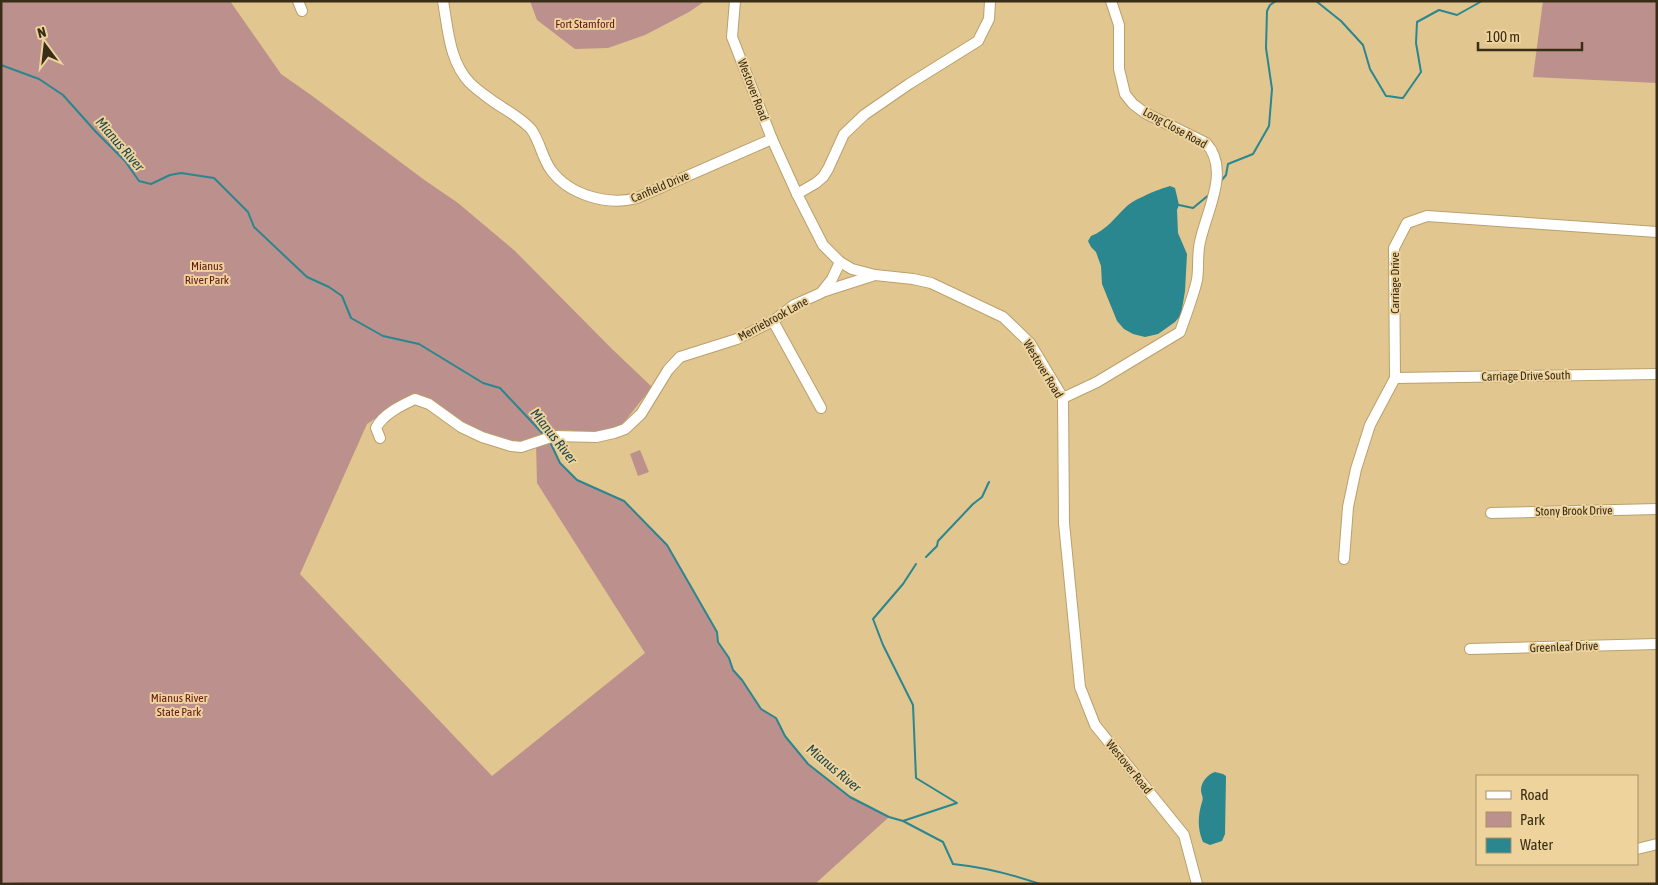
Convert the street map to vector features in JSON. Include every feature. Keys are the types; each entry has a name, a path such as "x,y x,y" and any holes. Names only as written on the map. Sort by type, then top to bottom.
{"street":[{"path":"298,1 302,12"},
{"name":"Canfield Drive","path":"443,1 450,45 456,62 464,75 482,92 532,130 551,171 571,187 587,196 615,201 637,198 772,139"},
{"name":"Westover Road","path":"735,1 732,37 772,139 823,245 840,262 852,269 875,275 914,279 930,283 1003,317 1030,343 1063,398 1064,523 1080,687 1095,724 1184,835 1197,884"},
{"path":"797,194 823,177 844,134 864,115 978,41 989,19 990,1"},
{"name":"Long Close Road","path":"1063,398 1097,382 1180,332 1197,279 1199,245 1217,179 1212,149 1206,142 1145,113 1133,104 1125,94 1119,69 1119,25 1111,1"},
{"name":"Carriage Drive","path":"1344,559 1348,507 1356,469 1370,425 1395,378 1394,248 1407,222 1427,216 1657,232"},
{"name":"Merriebrook Lane","path":"821,293 832,279 840,262"},
{"name":"Merriebrook Lane","path":"380,438 376,428 380,421 402,405 416,399 429,404 461,427 491,442 521,446 550,438 596,437 614,433 625,429 641,414 668,370 680,357 737,339 773,320 794,306 821,293 875,275"},
{"path":"773,320 821,408"},
{"name":"Carriage Drive South","path":"1395,378 1657,374"},
{"name":"Stony Brook Drive","path":"1491,513 1657,510"},
{"name":"Greenleaf Drive","path":"1470,649 1657,644"},
{"path":"1638,849 1657,844"}],"green space":[{"path":"1,1 230,1 281,74 458,203 515,251 652,387 621,426 606,433 559,430 545,436 553,445 560,463 577,480 624,501 667,545 717,632 718,642 729,658 733,670 761,709 776,718 785,736 808,764 850,797 889,817 815,884 42,884 1,882","holes":["399,403 433,404 480,434 507,443 536,443 537,483 645,653 492,776 300,574 367,424"]},
{"name":"Fort Stamford","path":"530,1 705,1 689,12 645,35 608,48 575,49 537,20"},
{"path":"1543,1 1656,1 1657,83 1533,77"},
{"path":"640,450 649,472 638,476 630,454"}],"water":[{"path":"1170,186 1175,188 1179,205 1177,210 1178,233 1187,254 1185,291 1181,315 1175,322 1158,334 1145,337 1124,329 1117,321 1102,284 1101,266 1096,252 1088,241 1091,236 1106,227 1131,203 1147,194"},
{"path":"1215,772 1226,776 1225,834 1222,841 1210,845 1203,842 1199,827 1199,817 1203,799 1202,784 1207,776"}],"waterway":[{"path":"1221,181 1226,175 1228,164 1253,154 1269,126 1272,89 1266,48 1267,11 1270,5 1276,1"},
{"path":"1316,1 1341,21 1363,45 1370,69 1386,96 1403,98 1421,72 1416,43 1417,22 1439,10 1457,15 1482,1"},
{"name":"Mianus River","path":"1,65 39,79 63,95 125,161 139,181 151,184 170,175 181,173 214,178 248,212 254,227 307,277 329,287 342,296 351,318 383,336 419,344 483,383 500,388 544,435"},
{"path":"1179,205 1193,208 1210,194"},
{"name":"Mianus River","path":"550,442 560,463 577,480 624,501 667,545 717,632 718,642 729,658 733,670 761,709 776,718 785,736 808,764 850,797 943,842 953,864 997,871 1040,884"},
{"path":"926,557 937,546 938,541 982,497 989,482"},
{"path":"903,821 957,803 916,778 913,705 883,645 873,619 903,584 916,564"}],"park label":[{"name":"Mianus River Park","path":"207,273"},
{"name":"Mianus River State Park","path":"179,705"}]}
